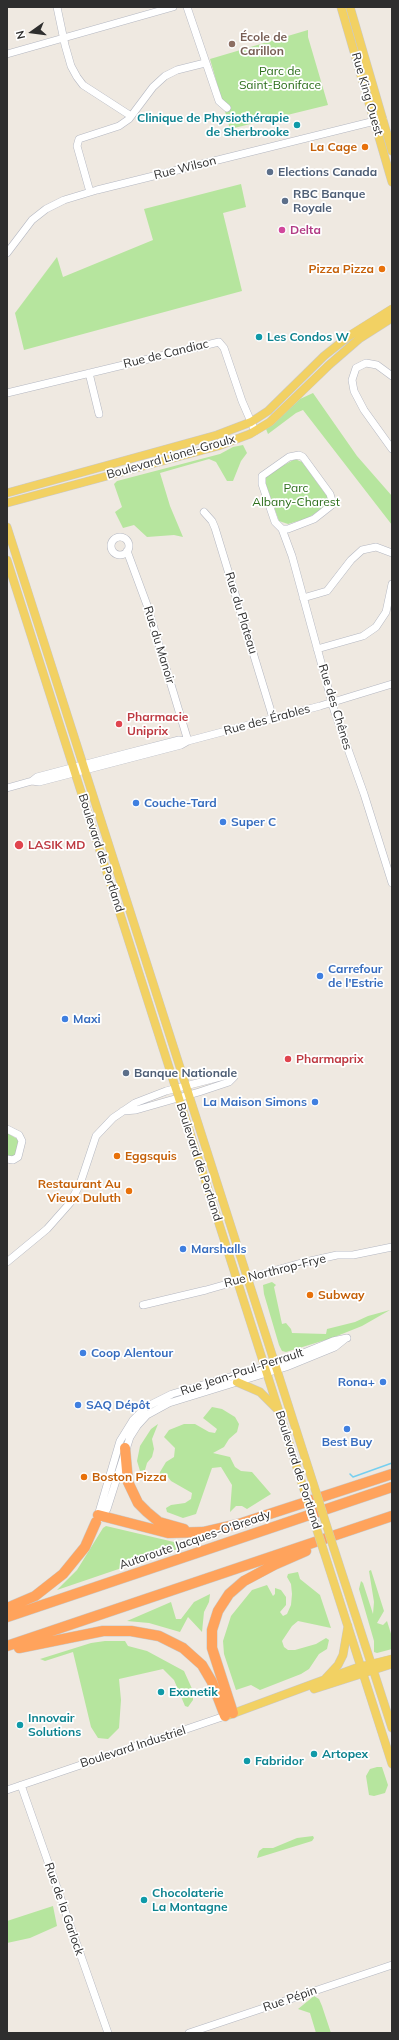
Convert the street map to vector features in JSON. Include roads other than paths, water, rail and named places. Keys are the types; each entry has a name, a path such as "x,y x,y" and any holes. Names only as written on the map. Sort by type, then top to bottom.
{"highway":[{"path":"125,1448 130,1486 136,1499 147,1512 159,1522 173,1527 191,1530 214,1530"},
{"path":"7,1608 35,1596 63,1574 85,1547 99,1518 172,1534 214,1530 247,1522 392,1474"},
{"name":"Autoroute Jacques-O'Bready","path":"7,1617 392,1487"},
{"path":"7,1646 392,1516"},
{"path":"229,1715 212,1643 216,1615 228,1595 244,1581 271,1566 392,1516"},
{"path":"7,1651 103,1631 131,1631 159,1636 183,1648 202,1665 229,1715"}],"main road":[{"name":"Rue King Ouest","path":"341,7 379,120 392,151"},
{"name":"Rue King Ouest","path":"350,7 379,120 392,182"},
{"name":"Boulevard Lionel-Groulx","path":"7,493 217,435 251,422 268,411 329,351 349,336 392,309"},
{"name":"Boulevard Lionel-Groulx","path":"7,503 218,446 255,431 270,422 329,365 359,339 392,318"},
{"name":"Boulevard de Portland","path":"7,527 250,1280 334,1549 392,1728"},
{"name":"Boulevard de Portland","path":"7,560 392,1764"},
{"path":"7,568 15,585"},
{"path":"237,1382 260,1392 280,1413"},
{"path":"325,1679 343,1655 348,1625"},
{"name":"Boulevard Industriel","path":"372,1668 392,1659"},
{"name":"Boulevard Industriel","path":"229,1715 325,1679 392,1664"},
{"name":"Boulevard Industriel","path":"259,1704 362,1670"}],"street":[{"path":"57,7 63,38 71,66 80,82 131,116"},
{"path":"7,54 173,7"},
{"path":"187,7 219,101 227,108"},
{"path":"90,192 78,146 79,139 114,128 131,116 159,80 177,70 205,63"},
{"name":"Rue Wilson","path":"7,253 27,226 38,215 64,200 90,192 379,120"},
{"name":"Rue de Candiac","path":"7,393 219,342 224,348 242,401 255,431"},
{"path":"392,376 377,365 366,363 356,368 352,380 352,386 360,404 392,449"},
{"path":"89,373 99,414"},
{"name":"Rue des Chênes","path":"282,528 288,528 314,519 333,504 330,494 299,455 289,457 262,476 262,484 276,522 282,528 292,556 332,702 392,884"},
{"name":"Rue du Plateau","path":"204,512 212,521 215,528 273,718"},
{"path":"303,598 327,591 351,560 362,550 376,547 392,553"},
{"name":"Rue du Manoir","path":"127,551 147,604 188,741"},
{"path":"317,649 363,636 372,631 381,622 386,612 392,584"},
{"name":"Rue des Érables","path":"7,788 32,781 37,777 84,768 180,745 188,741 392,684"},
{"path":"7,1262 47,1229 65,1209 80,1184 96,1136 109,1122 123,1112 135,1104 176,1089 228,1074 234,1077 229,1082 190,1095 136,1110 123,1112"},
{"path":"7,1129 19,1135 22,1141 18,1157 13,1160 7,1159"},
{"name":"Rue Northrop-Frye","path":"143,1305 250,1280 330,1257 345,1256 392,1247"},
{"name":"Rue Jean-Paul-Perrault","path":"99,1518 119,1444 129,1426 141,1411 152,1403 168,1396 277,1366 335,1347 347,1338 333,1341 277,1366"},
{"name":"Rue Jean-Paul-Perrault","path":"99,1518 107,1509 125,1448 137,1426 156,1409 169,1403 237,1382 266,1369"},
{"name":"Boulevard Industriel","path":"7,1790 229,1715"},
{"name":"Rue de la Garlock","path":"21,1785 108,2033"},
{"name":"Rue Pépin","path":"189,2033 392,1965"}],"waterway":[{"path":"350,1474 353,1477 392,1463"}],"place":[{"name":"École de Carillon","path":"232,44"},
{"name":"Clinique de Physiothérapie de Sherbrooke","path":"297,125"},
{"name":"La Cage","path":"365,147"},
{"name":"Elections Canada","path":"270,172"},
{"name":"RBC Banque Royale","path":"285,201"},
{"name":"Delta","path":"282,230"},
{"name":"Pizza Pizza","path":"382,269"},
{"name":"Les Condos W","path":"259,337"},
{"name":"Pharmacie Uniprix","path":"119,724"},
{"name":"Couche-Tard","path":"136,803"},
{"name":"Super C","path":"223,822"},
{"name":"LASIK MD","path":"19,845"},
{"name":"Carrefour de l'Estrie","path":"320,976"},
{"name":"Maxi","path":"65,1019"},
{"name":"Pharmaprix","path":"288,1059"},
{"name":"Banque Nationale","path":"126,1073"},
{"name":"La Maison Simons","path":"315,1102"},
{"name":"Eggsquis","path":"117,1156"},
{"name":"Restaurant Au Vieux Duluth","path":"129,1191"},
{"name":"Marshalls","path":"183,1249"},
{"name":"Subway","path":"310,1295"},
{"name":"Coop Alentour","path":"83,1353"},
{"name":"Rona+","path":"383,1382"},
{"name":"SAQ Dépôt","path":"78,1405"},
{"name":"Best Buy","path":"347,1429"},
{"name":"Boston Pizza","path":"84,1477"},
{"name":"Exonetik","path":"161,1692"},
{"name":"Innovair Solutions","path":"20,1725"},
{"name":"Artopex","path":"314,1754"},
{"name":"Fabridor","path":"247,1761"},
{"name":"Chocolaterie La Montagne","path":"144,1900"}],"park label":[{"name":"Parc de Saint-Boniface","path":"280,78"},
{"name":"Parc Albany-Charest","path":"296,495"}]}
